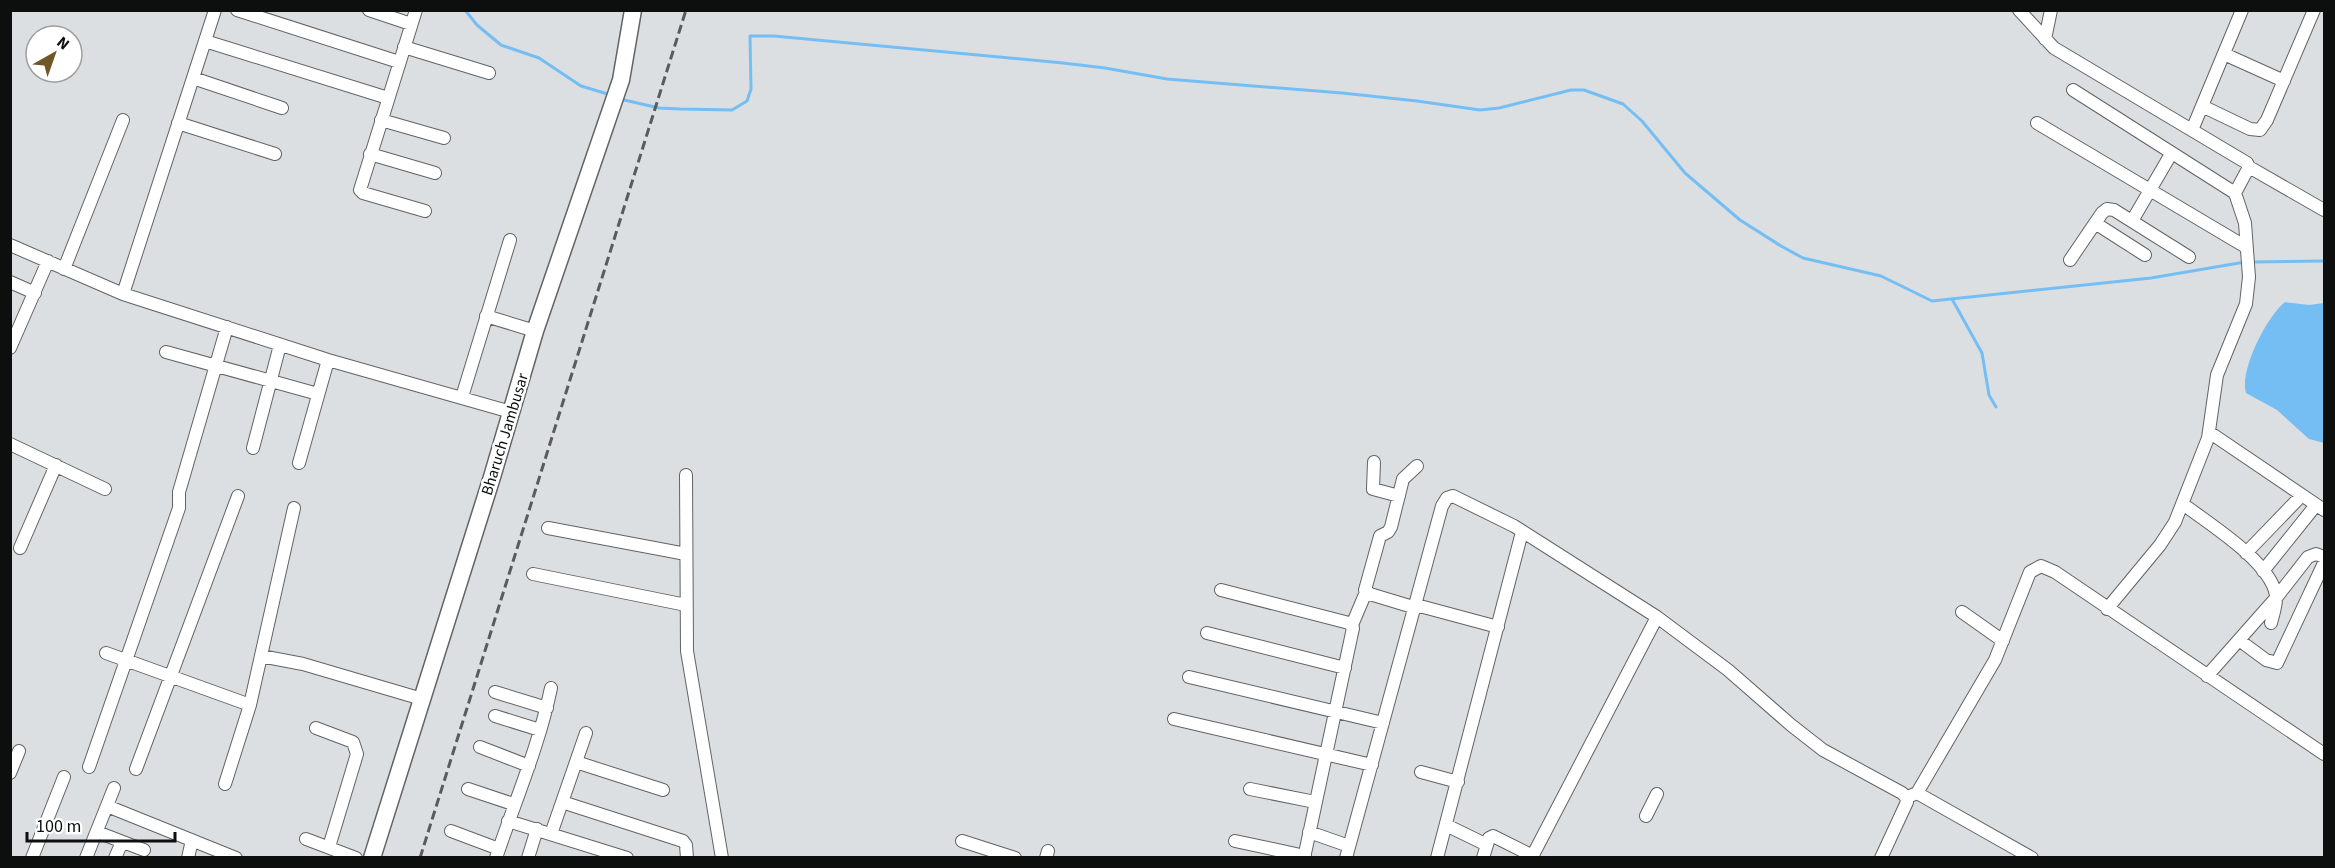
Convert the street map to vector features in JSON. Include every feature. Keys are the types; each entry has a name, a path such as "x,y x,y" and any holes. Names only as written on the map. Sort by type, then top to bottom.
{"highway":[{"name":"Bharuch Jambusar","path":"372,858 535,331 621,80 633,10"}],"street":[{"path":"123,294 215,10"},
{"path":"237,10 399,62"},
{"path":"416,10 361,186 363,193 425,211"},
{"path":"2019,10 2054,48 2247,163 2249,167 2325,210"},
{"path":"2045,39 2051,10"},
{"path":"2192,130 2242,10"},
{"path":"2202,106 2257,131 2263,127 2314,10"},
{"path":"371,11 394,14 411,24"},
{"path":"205,41 388,98"},
{"path":"404,47 489,73"},
{"path":"2224,54 2284,81"},
{"path":"193,78 282,108"},
{"path":"2073,90 2235,193 2245,223 2249,277 2243,313 2217,375 2209,432 2183,504 2175,522 2160,544 2107,609"},
{"path":"64,269 123,120"},
{"path":"381,120 444,138"},
{"path":"178,123 275,154"},
{"path":"2037,123 2246,248"},
{"path":"370,154 435,173"},
{"path":"2132,221 2171,154"},
{"path":"2235,193 2249,167"},
{"path":"2070,260 2107,209 2114,210 2189,257"},
{"path":"2095,223 2145,255"},
{"path":"462,397 510,240"},
{"path":"10,245 123,294 328,360 511,412"},
{"path":"10,348 14,330 35,292 48,261"},
{"path":"10,282 35,292"},
{"path":"486,316 535,331"},
{"path":"89,767 179,508 179,492 227,327"},
{"path":"253,448 280,345"},
{"path":"166,352 318,394"},
{"path":"299,463 328,360"},
{"path":"2209,432 2320,507 2263,571"},
{"path":"10,444 105,489"},
{"path":"1374,462 1373,489 1399,496"},
{"path":"20,549 56,465"},
{"path":"1235,841 1304,857 1345,668 1352,625 1366,592 1380,536 1388,532 1391,527 1403,479 1417,466"},
{"path":"686,475 687,651 722,858"},
{"path":"2246,553 2302,495"},
{"path":"136,769 238,496"},
{"path":"1309,832 1348,852 1442,506 1448,498 1453,496 1522,532 1657,617 1728,670 1823,750 2032,858"},
{"path":"2183,504 2246,553 2263,571 2274,587 2276,598 2271,623"},
{"path":"225,784 250,705 294,508"},
{"path":"548,528 686,554"},
{"path":"1437,858 1522,532"},
{"path":"2207,676 2276,598 2308,557 2316,554 2325,557"},
{"path":"2239,640 2266,660 2277,663 2325,563"},
{"path":"1881,858 1907,802 1995,660 2024,586 2035,568 2047,567 2055,572 2325,754"},
{"path":"533,574 686,605"},
{"path":"1221,590 1352,625"},
{"path":"1366,592 1498,627"},
{"path":"1962,612 2003,641"},
{"path":"1446,825 1485,851 1489,838 1493,836 1529,854 1534,853 1657,617"},
{"path":"1207,633 1345,668"},
{"path":"106,653 250,705"},
{"path":"261,656 303,664 422,699"},
{"path":"1189,677 1383,723"},
{"path":"451,831 497,853 513,804 529,766 551,688"},
{"path":"495,692 547,708"},
{"path":"495,716 540,730"},
{"path":"1174,719 1372,765"},
{"path":"316,728 353,742 357,754 329,848"},
{"path":"551,834 586,733"},
{"path":"480,747 529,766"},
{"path":"10,773 19,751"},
{"path":"576,762 663,790"},
{"path":"1421,772 1458,782"},
{"path":"32,858 64,777"},
{"path":"87,858 114,788"},
{"path":"468,789 513,804"},
{"path":"1250,789 1316,802"},
{"path":"1647,816 1657,794"},
{"path":"562,802 683,841 686,845 687,858"},
{"path":"107,806 236,858"},
{"path":"508,821 627,858"},
{"path":"528,858 537,830"},
{"path":"97,832 144,850"},
{"path":"306,838 356,858"},
{"path":"188,858 192,840"},
{"path":"962,841 1015,858"},
{"path":"115,858 122,842"},
{"path":"582,858 586,844"}],"water":[{"path":"2285,302 2309,305 2324,303 2324,443 2309,439 2277,410 2246,393 2247,371 2256,344 2270,319"}],"waterway":[{"path":"465,10 477,25 501,45 539,58 581,86 611,95"},
{"path":"620,99 659,108 732,110 747,101 751,89 750,36 774,36 1063,63 1167,79 1342,93 1480,110 1499,108 1571,90 1584,90 1623,104 1642,121 1685,173 1740,220 1781,246 1803,258 1881,276 1932,301 2151,278 2245,262"},
{"path":"2251,262 2324,261"},
{"path":"1952,299 1982,353 1989,395 1996,407"}],"railway":[{"path":"420,858 686,10"}]}
